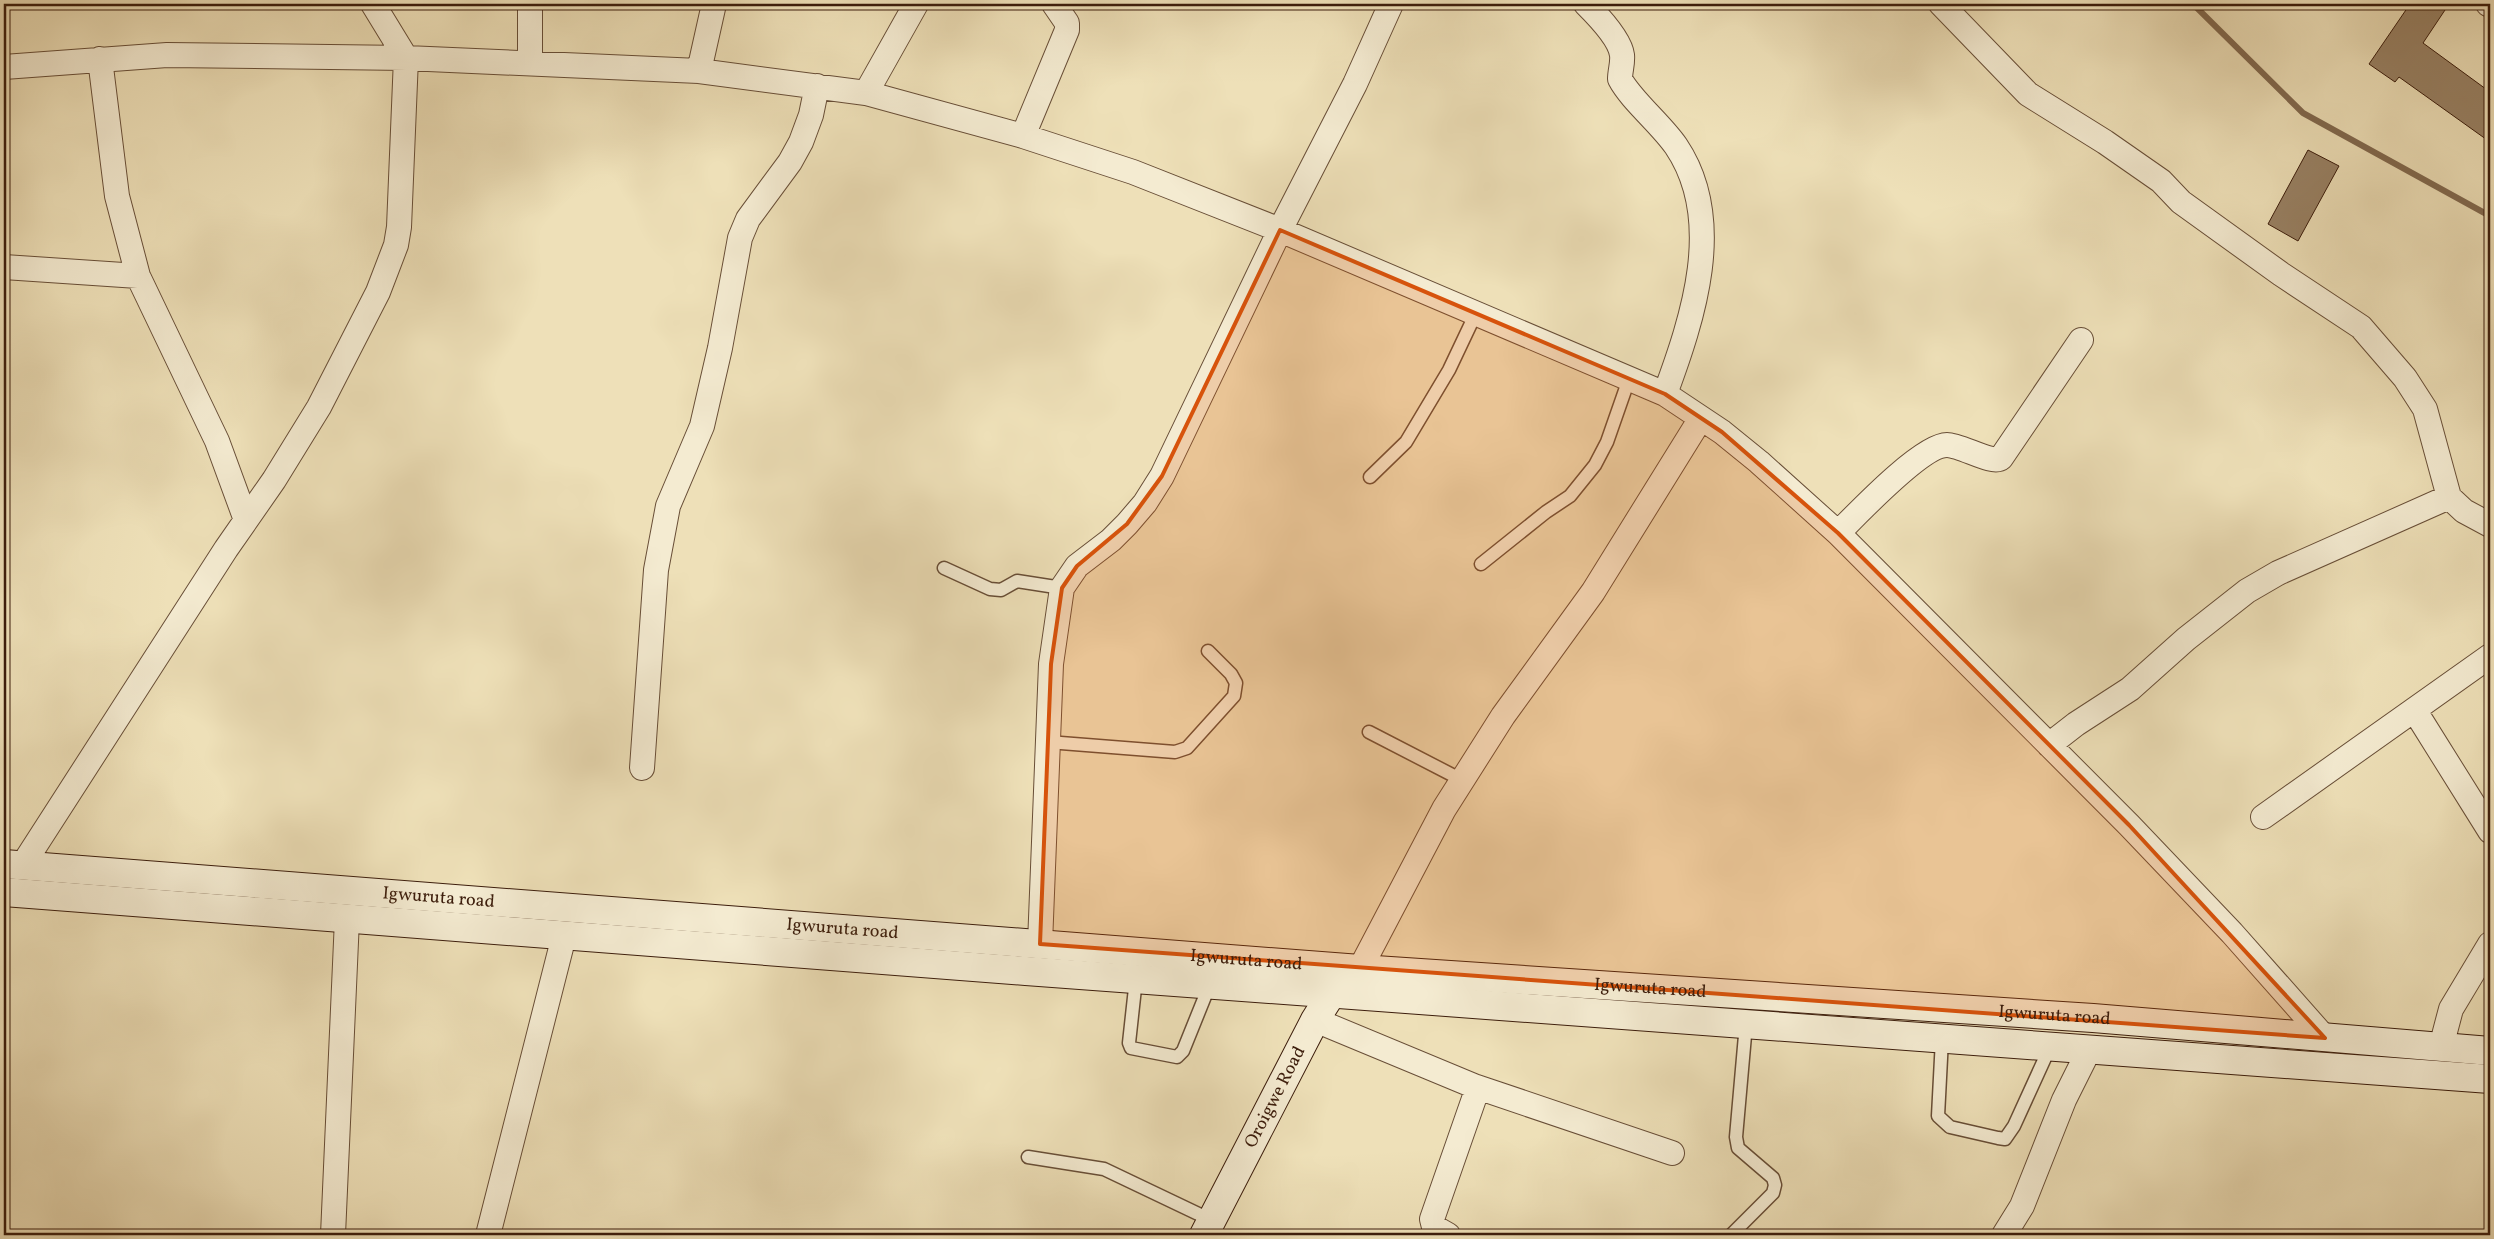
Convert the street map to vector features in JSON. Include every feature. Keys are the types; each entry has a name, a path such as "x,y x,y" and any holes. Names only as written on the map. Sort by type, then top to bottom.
{"main road":[{"name":"Igwuruta road","path":"13,865 1360,969 2093,1018 2490,1050"},
{"name":"Igwuruta road","path":"4,892 564,936 2490,1079"},
{"name":"Oroigwe Road","path":"1208,1228 1314,1020 1332,993 1360,969"}],"street":[{"path":"13,865 274,480 319,407 361,329 396,245 399,227 406,58 373,4"},
{"path":"530,4 530,64"},
{"path":"699,71 714,4"},
{"path":"866,92 916,4"},
{"path":"1023,136 1067,30 1068,23 1054,4"},
{"path":"1040,944 1051,664 1062,588 1077,566 1111,540 1127,524 1145,503 1162,476 1280,230 1355,84 1391,4"},
{"path":"1586,4 1600,17 1619,46 1622,54 1620,79 1622,84 1676,146 1691,174 1698,200 1701,242 1697,295 1687,333 1665,394"},
{"path":"1941,4 2028,94 2105,142 2161,181 2181,202 2281,274 2361,327 2405,378 2425,409 2449,497 2464,511 2490,525"},
{"path":"4,67 100,59 250,55 406,58 699,71 866,92 1023,136 1133,172 1280,230 1665,394 1722,432 1759,462 1838,533 2049,744 2232,933 2325,1038"},
{"path":"100,59 117,196 138,276 217,441 246,520"},
{"path":"642,768 656,570 668,506 702,426 720,348 740,238 748,219 790,162 801,142 811,115 817,86"},
{"path":"4,267 138,276"},
{"path":"1838,533 1899,474 1931,452 1946,445 1968,450 1994,460 2001,458 2081,340"},
{"path":"1360,969 1444,809 1503,716 1594,592 1701,418"},
{"path":"2049,744 2130,689 2186,639 2247,591 2278,573 2449,497"},
{"path":"2263,817 2490,656"},
{"path":"2415,711 2490,831"},
{"path":"333,1235 347,919"},
{"path":"488,1235 564,936"},
{"path":"2441,1047 2451,1009 2490,944"},
{"path":"1314,1020 1474,1086 1672,1153"},
{"path":"2004,1235 2022,1206 2064,1100 2089,1050"},
{"path":"1448,1235 1434,1227 1432,1219 1478,1095 1474,1086"}],"lane":[{"path":"1370,477 1406,442 1449,370 1476,313"},
{"path":"1481,564 1546,512 1570,496 1594,465 1606,442 1629,379"},
{"path":"944,568 990,590 1001,590 1017,581 1062,588"},
{"path":"1048,742 1175,752 1187,748 1234,696 1236,683 1231,674 1208,651"},
{"path":"1369,732 1462,780"},
{"path":"1136,979 1129,1044 1131,1048 1177,1057 1183,1051 1210,984"},
{"path":"1731,1235 1773,1193 1774,1185 1773,1178 1738,1148 1736,1137 1746,1024"},
{"path":"1942,1039 1938,1116 1950,1127 2005,1139 2014,1126 2050,1047"},
{"path":"1028,1158 1104,1169 1208,1228"}],"highlighted area":[{"path":"1280,230 1665,394 1722,432 1838,533 2129,825 2325,1038 1040,944 1051,664 1062,588 1077,566 1127,524 1162,476"}],"building":[{"path":"2410,4 2449,4 2423,43 2490,92 2490,142 2399,77 2395,82 2369,64"},
{"path":"2308,150 2339,166 2298,241 2268,224"}],"waterway":[{"path":"2193,4 2303,113 2490,216"}]}
